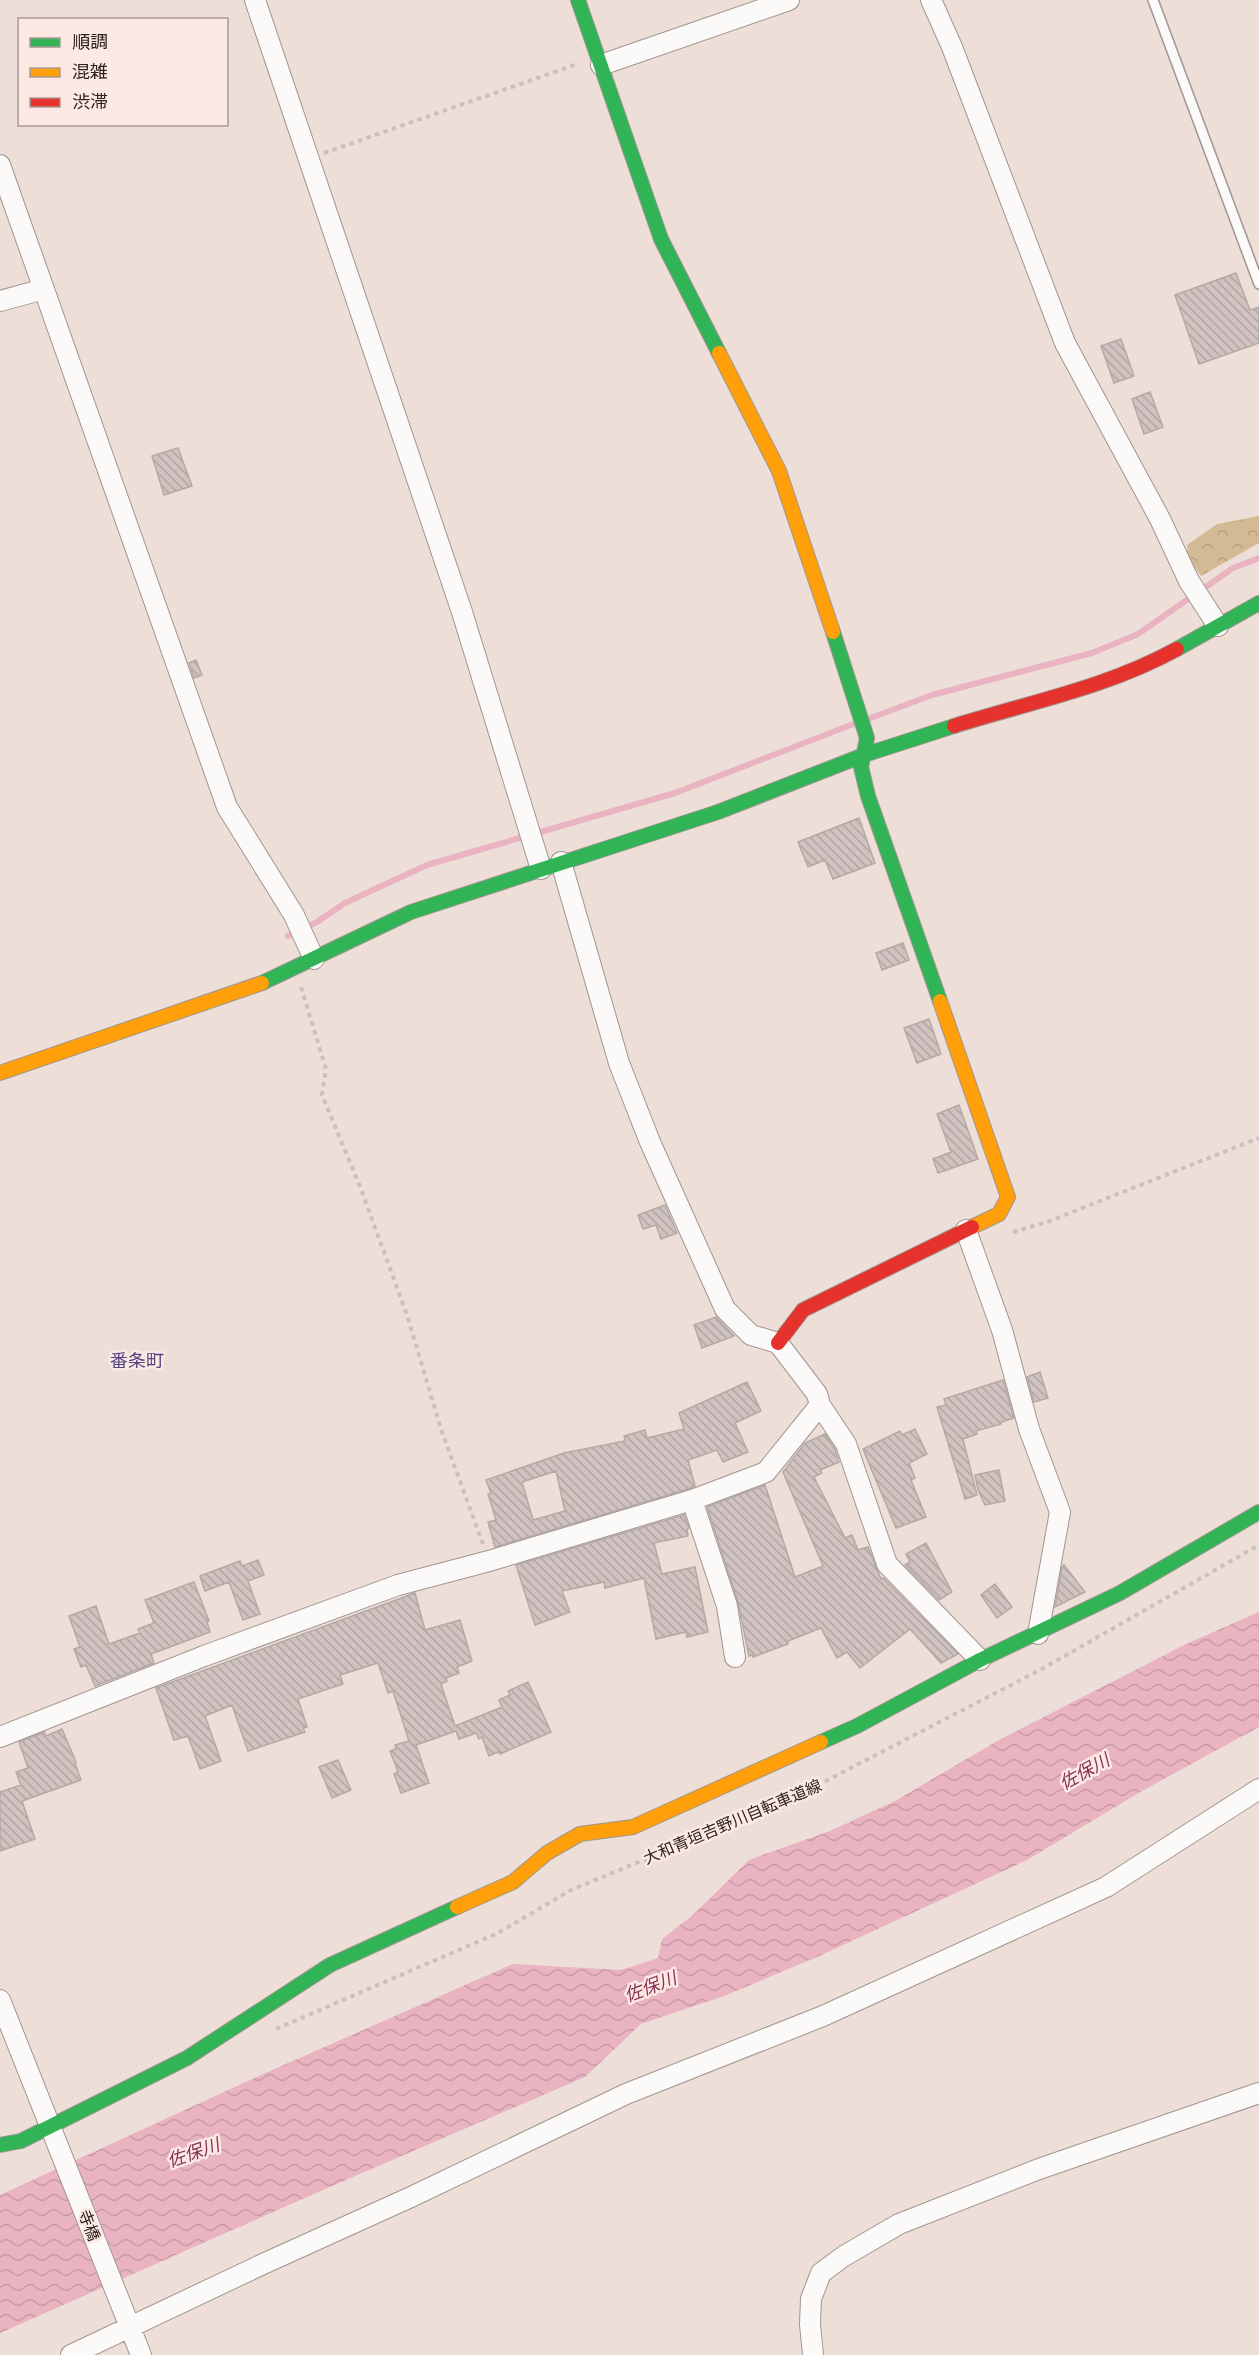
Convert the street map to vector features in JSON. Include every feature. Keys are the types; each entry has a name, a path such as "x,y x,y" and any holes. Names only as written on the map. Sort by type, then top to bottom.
{"street":[{"path":"255,0 462,612 542,869"},
{"path":"578,0 661,239 779,471 867,738 861,767 868,796 1008,1197 999,1214 804,1310 778,1343"},
{"path":"599,61 789,0"},
{"path":"931,0 952,47 1065,344 1160,519 1189,581 1218,626"},
{"path":"0,165 227,807 294,915 314,959"},
{"path":"0,301 44,289"},
{"path":"0,1073 161,1021 254,987 292,971 411,912 718,812 864,755 982,717 1106,682 1151,663 1259,603"},
{"path":"561,862 619,1063 650,1142 725,1309 751,1335 778,1343 818,1394 820,1405 846,1444 887,1564 980,1660"},
{"path":"966,1230 1002,1330 1029,1429 1060,1512 1038,1634"},
{"path":"0,1737 204,1656 398,1585 489,1561 692,1500 766,1472 820,1405"},
{"path":"692,1500 726,1606 735,1657"},
{"path":"0,2145 54,2131 188,2058 330,1965 513,1882 547,1853 580,1834 633,1827 857,1726 980,1660 1120,1593 1259,1512"},
{"path":"71,2355 127,2321 263,2264 411,2197 626,2094 823,2016 1106,1887 1259,1789"},
{"name":"寺橋","path":"0,2000 54,2131 141,2355"},
{"path":"813,2355 810,2324 811,2299 821,2273 844,2256 899,2224 1028,2173 1259,2093"}],"lane":[{"path":"1153,0 1259,284"}],"path":[{"path":"308,158 599,61"},
{"path":"292,971 300,985 326,1069 322,1095 361,1189 407,1315 441,1429 489,1561"},
{"path":"1008,1234 1047,1222 1259,1138"},
{"name":"大和青垣吉野川自転車道線","path":"274,2030 498,1933 571,1890 791,1799 1040,1670 1259,1545"}],"green space":[{"path":"1259,516 1259,543 1201,576 1188,558 1187,545 1217,524"}],"water":[{"name":"佐保川","path":"1259,1612 1259,1727 1142,1791 1027,1860 817,1957 724,1996 641,2024 585,2077 0,2333 0,2195 261,2075 513,1964 621,1970 658,1958 662,1939 693,1915 749,1860 830,1831 895,1801 999,1740 1184,1645"}],"building":[{"path":"1236,273 1250,310 1259,307 1259,343 1199,364 1175,295"},
{"path":"1121,339 1134,376 1114,383 1101,346"},
{"path":"1150,392 1163,427 1144,434 1132,399"},
{"path":"178,448 192,486 164,495 152,456"},
{"path":"196,660 202,675 194,678 189,663"},
{"path":"859,818 875,863 833,879 825,860 808,867 798,842"},
{"path":"903,943 909,960 882,970 876,953"},
{"path":"929,1019 941,1054 917,1063 904,1028"},
{"path":"959,1105 978,1159 938,1173 933,1159 951,1152 937,1114"},
{"path":"665,1205 677,1233 661,1239 656,1225 643,1229 638,1215"},
{"path":"716,1317 734,1336 702,1348 694,1325"},
{"path":"1040,1372 1048,1398 1034,1402 1027,1377"},
{"path":"1003,1380 1014,1418 976,1431 977,1434 963,1439 977,1495 965,1499 937,1407 946,1405 944,1399"},
{"path":"747,1382 761,1411 735,1423 748,1452 723,1462 717,1450 688,1460 695,1486 495,1547 488,1522 496,1520 486,1480 564,1453 625,1441 624,1436 645,1430 647,1438 684,1429 679,1413","holes":["556,1471 565,1511 533,1520 522,1482"]},
{"path":"915,1429 927,1454 909,1463 915,1478 911,1480 926,1517 896,1528 863,1449 900,1431 902,1435"},
{"path":"825,1434 835,1449 839,1462 820,1470 822,1473 814,1477 845,1538 852,1535 858,1550 868,1547 881,1579 883,1578 958,1654 941,1663 910,1629 860,1668 847,1652 837,1658 821,1628 788,1641 788,1644 753,1657 749,1656 738,1602 707,1507 765,1485 795,1577 823,1566 783,1472 805,1443"},
{"path":"999,1470 1005,1501 985,1505 978,1490 975,1475"},
{"path":"684,1515 689,1528 687,1529 688,1536 654,1543 662,1574 695,1567 708,1632 687,1637 686,1632 656,1639 644,1578 605,1588 604,1582 562,1591 570,1612 535,1625 516,1565"},
{"path":"926,1543 952,1592 939,1600 905,1565 910,1562 906,1554"},
{"path":"258,1560 264,1575 248,1581 260,1614 243,1620 229,1582 205,1591 200,1576 240,1561 242,1566"},
{"path":"1064,1565 1085,1592 1055,1607 1062,1567"},
{"path":"194,1582 209,1621 207,1622 210,1632 151,1654 154,1663 95,1686 86,1665 81,1667 74,1649 80,1647 69,1616 96,1606 109,1644 140,1633 138,1629 154,1623 145,1600"},
{"path":"995,1584 1012,1607 997,1618 981,1595"},
{"path":"415,1593 425,1630 460,1620 472,1661 457,1667 459,1673 446,1678 447,1681 441,1684 455,1726 502,1707 499,1700 510,1695 508,1691 528,1682 551,1732 500,1754 500,1751 489,1756 482,1737 479,1739 476,1733 459,1739 456,1731 416,1745 429,1783 401,1793 394,1774 398,1772 390,1751 396,1749 395,1745 409,1741 393,1691 388,1693 378,1663 340,1675 343,1684 298,1699 307,1727 303,1728 305,1732 248,1751 232,1705 205,1716 221,1761 200,1769 188,1736 174,1740 156,1688"},
{"path":"62,1729 81,1780 22,1801 35,1839 0,1851 0,1792 21,1785 16,1772 28,1768 19,1742 44,1732 46,1736"},
{"path":"338,1760 351,1790 332,1798 319,1767"}],"waterway":[{"path":"868,719 932,695 1092,653 1138,634 1233,568 1259,558"},
{"path":"288,936 317,922 345,903 427,865 675,793 856,723"}],"traffic: fast":[{"path":"578,0 661,239 719,353"},
{"path":"1177,649 1259,603"},
{"path":"833,632 867,738 861,767 868,796 940,1001"},
{"path":"262,983 411,912 718,812 864,755 954,726"},
{"path":"821,1742 857,1726 980,1660 1120,1593 1259,1512"},
{"path":"0,2145 21,2141 187,2058 330,1965 457,1907"}],"traffic: slow":[{"path":"719,353 779,471 833,632"},
{"path":"0,1073 262,983"},
{"path":"940,1001 1008,1197 999,1214 972,1227"},
{"path":"457,1907 513,1882 547,1853 580,1834 633,1827 821,1742"}],"traffic: jam":[{"path":"954,726 1095,684 1150,663 1177,649"},
{"path":"778,1343 803,1310 972,1227"}],"district":[{"name":"番条町","path":"137,1360"}]}
